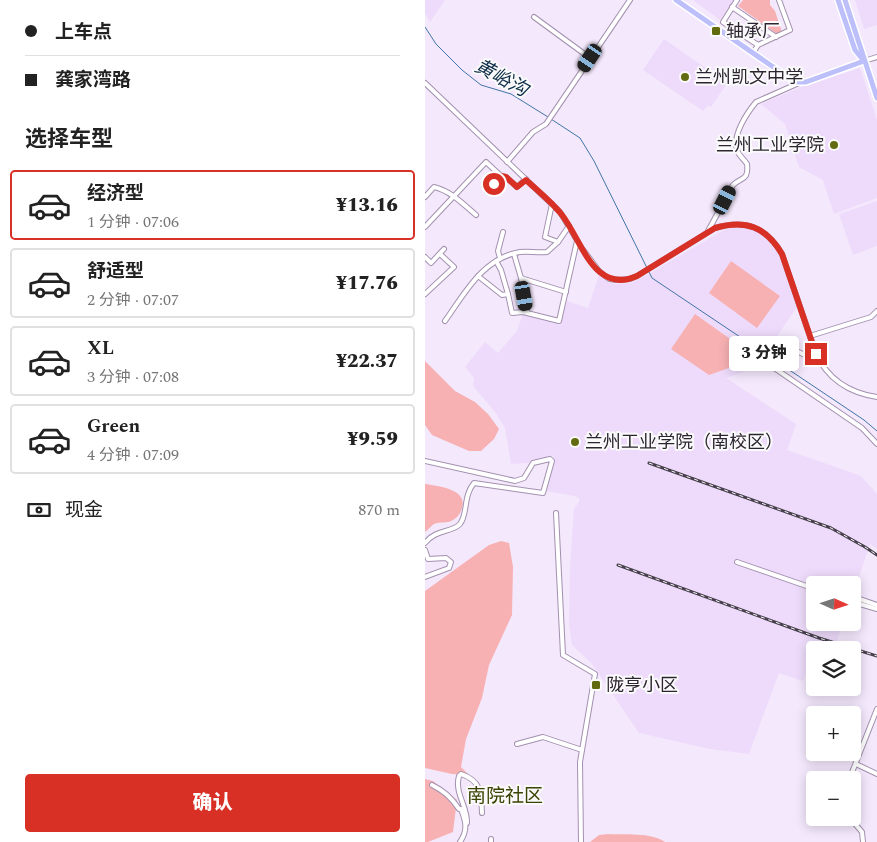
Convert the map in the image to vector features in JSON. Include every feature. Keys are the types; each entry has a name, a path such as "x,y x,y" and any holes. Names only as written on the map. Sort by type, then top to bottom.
{"main road":[{"path":"676,0 753,54 789,78 800,83 864,61"},
{"path":"838,0 855,50 864,61"},
{"path":"845,0 877,98"}],"street":[{"path":"507,162 533,132 546,124 630,0"},
{"path":"737,0 723,22 758,45"},
{"path":"753,54 758,45 790,30 779,0"},
{"path":"732,7 776,37"},
{"path":"534,17 590,58"},
{"path":"864,61 877,57"},
{"path":"425,83 560,212 577,241 599,271 609,279 630,279 715,228 741,224 761,230 769,236 782,254 821,366 849,389 877,396"},
{"path":"707,233 733,185 745,176 747,164 737,149 736,141 739,129 752,106 756,102 800,83"},
{"path":"425,227 486,162 517,187 526,180"},
{"path":"487,192 501,176"},
{"path":"425,197 435,187 454,196 476,214"},
{"path":"552,204 545,237 558,242"},
{"path":"445,321 478,276 498,260 521,252 547,252 558,242 569,226"},
{"path":"503,232 498,260 512,314 527,312 559,321 577,241"},
{"path":"425,257 431,264 444,249"},
{"path":"425,294 454,267 440,254"},
{"path":"514,254 521,278 527,312"},
{"path":"478,276 502,295 508,294"},
{"path":"521,278 566,292"},
{"path":"810,336 871,316 877,311"},
{"path":"786,358 799,352 806,356 815,353"},
{"path":"761,359 862,428 877,444"},
{"path":"425,461 515,481 523,478 533,463 550,459 552,461 543,493 481,482 474,483 468,490 463,519 458,526 431,536 425,543"},
{"path":"556,513 563,655 595,674 580,762 581,842"},
{"path":"425,550 428,559 446,558 451,562 449,568 425,577"},
{"path":"737,562 806,586"},
{"path":"861,602 877,605"},
{"path":"861,603 877,609"},
{"path":"853,771 877,709"},
{"path":"517,744 543,737 582,750"},
{"path":"856,764 877,774"},
{"path":"460,842 464,837 467,824 457,781 461,774 477,782 482,813"},
{"path":"432,785 443,790 452,798 459,809 461,809 467,824"},
{"path":"857,826 862,832 863,842"}],"shaded area":[{"path":"425,0 445,0 430,22 425,13"},
{"path":"693,0 734,0 720,20"},
{"path":"743,0 770,0 770,5 775,11 782,32 777,34 738,6"},
{"path":"855,0 877,0 877,25 864,29"},
{"name":"兰州凯文中学","path":"664,39 727,83 711,107 708,105 703,111 643,70"},
{"name":"兰州工业学院","path":"860,68 877,120 877,198 834,214 823,180 799,167 785,124 761,104 804,86"},
{"path":"877,201 877,246 853,255 839,214"},
{"path":"743,227 758,231 773,244 785,267 797,307 767,351 763,365 726,378 796,424 787,450 861,476 877,494 877,549 870,544 859,576 806,576 806,631 840,631 837,641 806,641 806,673 803,681 779,673 749,754 710,749 639,733 592,664 572,645 569,624 570,567 574,509 579,502 579,498 546,491 554,460 553,455 527,463 511,464 505,428 496,413 473,386 474,378 465,367 485,342 498,353 517,331 523,313 560,325 567,301 588,308 599,275 609,283 631,283 727,228"},
{"path":"731,261 780,296 757,328 709,293"},
{"path":"695,314 757,358 709,375 671,349"},
{"path":"425,361 455,391 475,402 488,414 499,429 494,439 481,451 469,451 432,435 425,425"},
{"path":"425,484 451,490 461,497 463,502 459,515 456,518 448,522 434,524 425,532"},
{"path":"501,541 509,543 513,567 512,615 489,665 482,698 466,739 461,767 469,775 452,774 425,768 425,591 489,545"},
{"path":"425,779 433,781 457,800 453,832 428,842 425,842"},
{"path":"599,835 645,835 665,842 590,842"}],"waterway":[{"name":"黄峪沟","path":"425,27 436,44 462,70 481,85 511,94 548,117"},
{"path":"551,119 580,138 594,161 652,278 864,420 877,431"}],"railway":[{"path":"649,463 831,528 877,555"},
{"path":"618,565 819,638 877,656"}],"place":[{"name":"轴承厂","path":"716,31"},
{"name":"兰州凯文中学","path":"685,77"},
{"name":"兰州工业学院","path":"834,145"},
{"name":"兰州工业学院（南校区）","path":"575,442"},
{"name":"陇亨小区","path":"596,685"}],"district":[{"name":"南院社区","path":"505,795"}],"route":[{"path":"494,184 501,176 506,177 517,187 526,180 560,212 574,238 599,271 609,279 623,280 637,276 715,228 741,224 761,230 769,236 782,254 816,354"}]}
